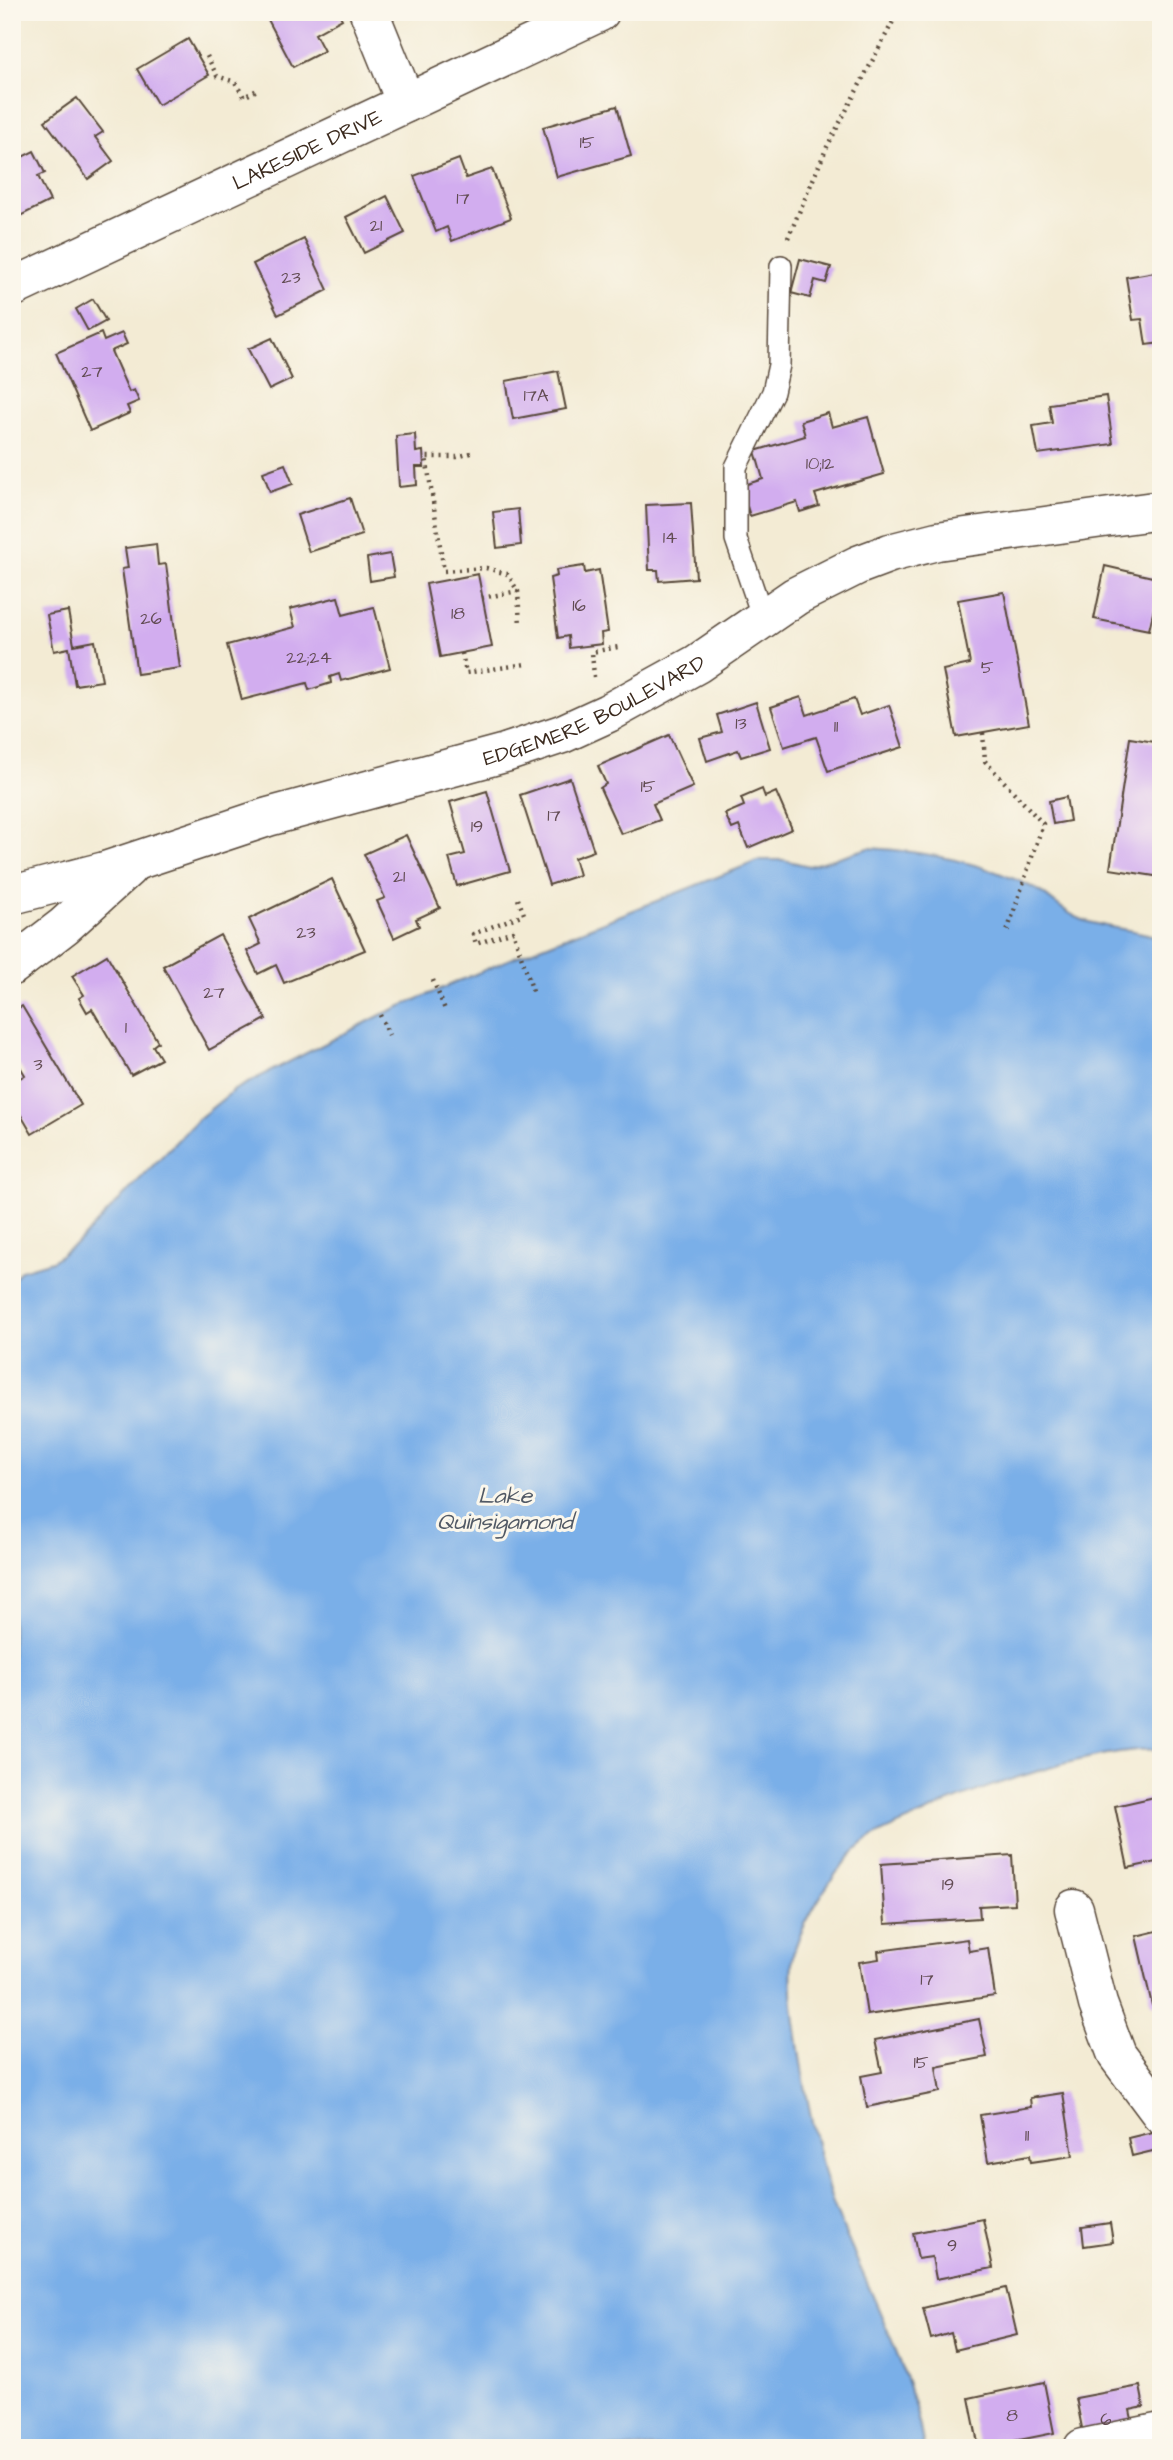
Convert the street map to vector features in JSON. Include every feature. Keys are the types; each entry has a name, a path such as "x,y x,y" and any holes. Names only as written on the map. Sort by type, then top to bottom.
{"street":[{"path":"369,12 406,103"},
{"name":"LAKESIDE DRIVE","path":"12,288 600,12"},
{"name":"EDGEMERE BOULEVARD","path":"12,895 139,859 268,817 505,753 562,734 608,713 688,669 763,618 827,580 903,550 937,541 1161,510"},
{"path":"12,966 64,926 139,859"},
{"path":"1074,1909 1098,2004 1118,2055 1161,2114"},
{"path":"1083,2448 1161,2432"}],"lane":[{"path":"763,618 736,539 736,467 773,391 779,365 781,266"}],"path":[{"path":"781,266 791,229 827,146 898,12"},
{"path":"207,56 217,76 235,82 244,97 257,90"},
{"path":"471,453 457,457 426,457 444,572 486,568 508,574 517,591 520,625"},
{"path":"482,598 517,591"},
{"path":"594,678 592,652 618,647"},
{"path":"462,653 466,673 526,664"},
{"path":"983,733 985,761 1043,824 1006,935"},
{"path":"518,900 524,914 473,934 476,944 513,931 534,995"},
{"path":"433,980 446,1012"},
{"path":"380,1015 389,1035"}],"water":[{"name":"Lake Quinsigamond","path":"869,848 932,855 994,871 1034,888 1083,920 1161,938 1161,1750 1109,1754 1043,1770 978,1791 877,1835 862,1845 842,1866 813,1909 794,1951 793,2001 797,2038 827,2185 846,2236 898,2355 924,2448 12,2448 12,1282 21,1270 52,1261 79,1242 197,1120 234,1090 381,1015 510,959 760,860 784,860 809,866"}],"building":[{"path":"264,12 338,12 342,19 315,34 324,51 293,67"},
{"path":"188,39 209,75 158,105 137,69"},
{"path":"77,98 103,132 95,137 113,161 88,179 45,121"},
{"path":"617,106 631,156 557,177 543,127"},
{"path":"34,151 45,173 38,176 50,201 12,220 12,162"},
{"path":"459,159 466,178 492,169 511,218 452,241 447,227 436,232 414,176"},
{"path":"387,196 405,233 364,253 346,217"},
{"path":"304,239 328,290 278,315 253,264"},
{"path":"800,259 831,267 826,283 815,280 810,298 791,293"},
{"path":"1161,271 1161,343 1146,345 1142,319 1133,320 1126,277"},
{"path":"93,299 106,321 88,331 76,309"},
{"path":"101,333 104,341 122,333 127,344 111,351 129,392 134,390 139,401 127,406 130,413 90,431 56,353"},
{"path":"272,338 292,379 269,390 248,349"},
{"path":"558,371 566,409 513,419 506,381"},
{"path":"1106,396 1113,444 1038,454 1033,426 1052,423 1049,404"},
{"path":"828,413 832,427 868,417 884,474 815,494 819,506 800,512 797,502 750,516 741,486 763,479 755,451 805,436 801,421"},
{"path":"415,434 416,452 423,451 424,467 416,467 417,485 399,487 396,436"},
{"path":"285,464 293,484 270,492 263,472"},
{"path":"350,498 362,535 309,552 297,515"},
{"path":"691,503 696,578 659,581 658,570 649,570 646,505"},
{"path":"518,509 521,545 497,548 493,512"},
{"path":"156,544 158,565 166,564 180,668 137,674 122,569 128,568 125,548"},
{"path":"390,554 394,577 370,581 367,558"},
{"path":"584,566 585,573 599,570 608,632 601,633 602,644 569,648 568,636 558,638 550,578 557,576 556,570"},
{"path":"1105,566 1161,579 1149,630 1094,619"},
{"path":"478,574 492,647 440,657 426,584"},
{"path":"1004,592 1029,724 956,737 943,670 970,664 958,600"},
{"path":"338,597 343,615 374,607 390,668 341,681 339,674 330,677 331,683 309,690 307,683 242,700 227,645 295,627 290,609"},
{"path":"68,611 74,645 95,641 102,681 75,685 69,648 54,651 47,615"},
{"path":"801,697 807,715 854,699 860,715 889,705 903,747 828,771 816,737 784,747 771,707"},
{"path":"756,702 770,748 741,757 738,750 707,761 700,738 722,732 717,715"},
{"path":"669,735 693,787 653,804 660,820 621,834 600,788 606,784 598,766"},
{"path":"1130,738 1161,743 1161,877 1110,869"},
{"path":"570,778 594,851 574,858 579,875 549,885 520,795"},
{"path":"762,789 765,797 776,792 792,829 748,848 739,826 732,829 725,814 744,806 741,798"},
{"path":"487,791 510,871 457,886 449,858 465,854 450,802"},
{"path":"1066,797 1070,821 1053,824 1049,801"},
{"path":"406,835 440,908 416,919 419,926 394,938 377,901 385,898 364,854"},
{"path":"332,879 365,950 284,983 276,965 258,974 247,951 261,944 249,919"},
{"path":"220,935 266,1019 209,1050 163,966"},
{"path":"107,955 158,1042 153,1046 161,1059 131,1075 92,1009 87,1012 79,998 84,995 72,976"},
{"path":"22,1006 81,1105 32,1134 12,1100 12,1083 25,1075 12,1053 12,1012"},
{"path":"1159,1796 1161,1861 1128,1868 1115,1806"},
{"path":"1012,1855 1015,1904 979,1906 980,1918 885,1924 881,1864"},
{"path":"1161,1930 1161,2003 1152,2005 1136,1936"},
{"path":"967,1939 969,1951 988,1948 995,1996 867,2015 859,1962 879,1959 878,1951"},
{"path":"979,2019 987,2057 936,2067 940,2092 867,2107 861,2076 882,2072 875,2040"},
{"path":"1063,2093 1073,2156 1031,2162 1030,2155 988,2162 980,2115 1031,2107 1030,2098"},
{"path":"1157,2131 1161,2149 1132,2156 1128,2138"},
{"path":"983,2219 993,2268 936,2279 932,2257 918,2259 913,2233"},
{"path":"1110,2223 1113,2242 1084,2246 1082,2227"},
{"path":"1006,2288 1017,2335 955,2350 951,2333 931,2339 923,2308"},
{"path":"1044,2382 1054,2433 979,2448 969,2398"},
{"path":"1140,2386 1144,2407 1130,2410 1134,2429 1084,2438 1076,2398"}]}
